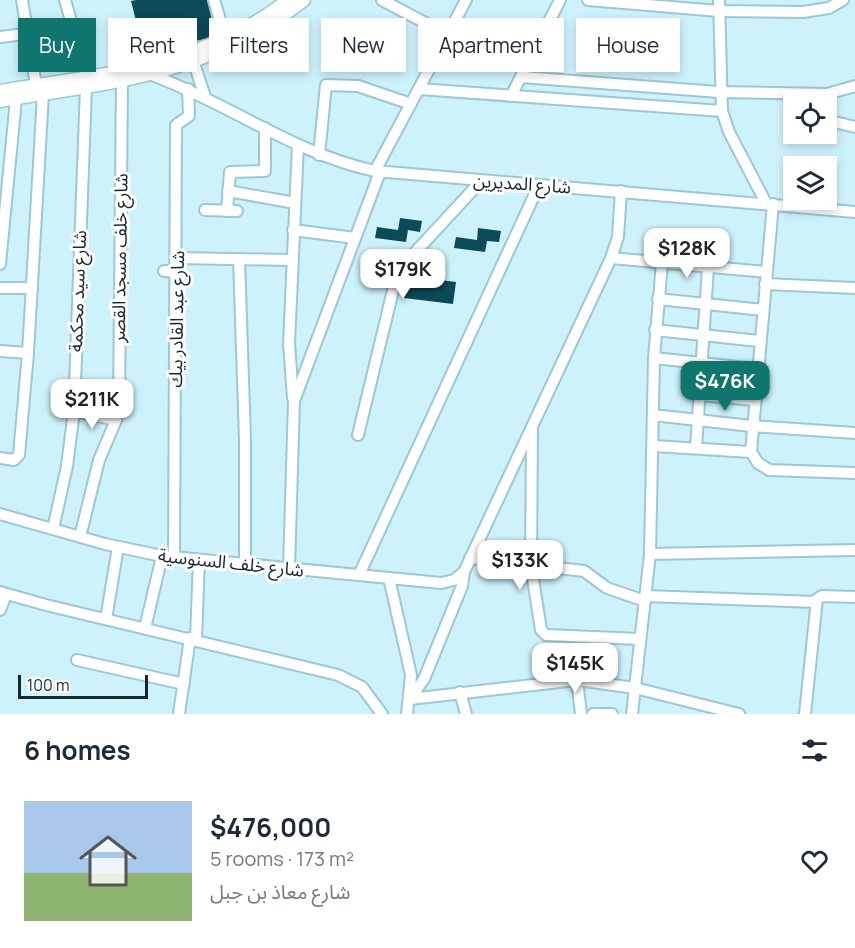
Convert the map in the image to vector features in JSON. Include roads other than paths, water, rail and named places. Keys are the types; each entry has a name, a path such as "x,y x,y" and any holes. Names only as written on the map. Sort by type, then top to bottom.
{"street":[{"path":"22,0 25,18"},
{"name":"شارع سيد محكمة","path":"65,0 70,18"},
{"path":"214,0 220,18"},
{"path":"264,18 288,0"},
{"path":"197,62 258,33 304,0"},
{"path":"382,0 418,19"},
{"path":"457,18 466,0"},
{"path":"512,96 560,0"},
{"path":"588,0 719,5 803,12 830,8 843,0"},
{"path":"719,5 719,92 722,111 729,132 769,203 766,272 751,452 758,463 769,470 855,473"},
{"path":"0,37 18,35"},
{"path":"0,91 39,90 86,82 168,61 209,45"},
{"path":"0,458 14,460 19,455 32,288 39,90 35,72"},
{"name":"شارع سيد محكمة","path":"53,530 67,466 74,411 86,82 84,72"},
{"path":"86,82 122,81 162,72"},
{"path":"197,72 205,96"},
{"path":"294,401 378,172 428,72"},
{"name":"شارع المديرين","path":"152,75 205,96 319,155 378,172 855,212"},
{"path":"521,77 783,96"},
{"name":"شارع خلف مسجد القصر","path":"80,537 99,460 116,420 118,406 122,81"},
{"path":"319,155 326,85 358,86 411,104"},
{"path":"837,91 855,86"},
{"name":"شارع عبد القادر بيك","path":"174,558 176,125 189,116 188,88"},
{"path":"419,89 722,111"},
{"path":"0,102 16,99 39,90"},
{"path":"0,264 16,99"},
{"path":"837,123 855,127"},
{"path":"205,210 232,211 228,191 231,171 261,174 265,171 265,128"},
{"path":"289,569 294,401 289,344 298,145"},
{"path":"357,435 396,278 410,258 481,181"},
{"path":"359,575 539,185"},
{"path":"228,191 294,202"},
{"path":"410,699 428,668 462,586 464,572 470,558 611,258 618,237 621,191"},
{"path":"293,230 355,238"},
{"path":"177,258 291,260"},
{"path":"611,258 766,272"},
{"path":"239,259 245,420 244,564"},
{"path":"632,714 650,554 655,330 662,263"},
{"path":"696,448 708,267"},
{"path":"164,272 177,272"},
{"path":"765,284 855,288"},
{"path":"0,288 32,288"},
{"path":"658,299 763,310"},
{"path":"655,330 759,341"},
{"path":"0,351 28,353"},
{"path":"654,358 757,369"},
{"path":"699,395 754,400"},
{"path":"74,411 116,420"},
{"path":"653,415 752,426 855,433"},
{"path":"532,428 531,566 541,630 546,635 640,639"},
{"path":"654,446 751,452"},
{"name":"شارع خلف السنوسية","path":"0,514 118,548 174,558 448,582 464,572"},
{"path":"106,619 118,548"},
{"path":"650,554 855,550"},
{"path":"145,628 162,556"},
{"path":"470,558 584,572 607,588 645,598 816,602"},
{"path":"179,714 193,638 199,560"},
{"path":"389,578 409,663 410,699 407,714"},
{"path":"0,610 3,593 347,677 368,693 382,714"},
{"path":"805,714 816,602 822,596 855,597"},
{"path":"77,660 184,684"},
{"path":"410,699 577,680 635,688 739,714"},
{"path":"577,680 581,714"},
{"path":"460,692 466,714"},
{"path":"593,714 612,714"}]}
